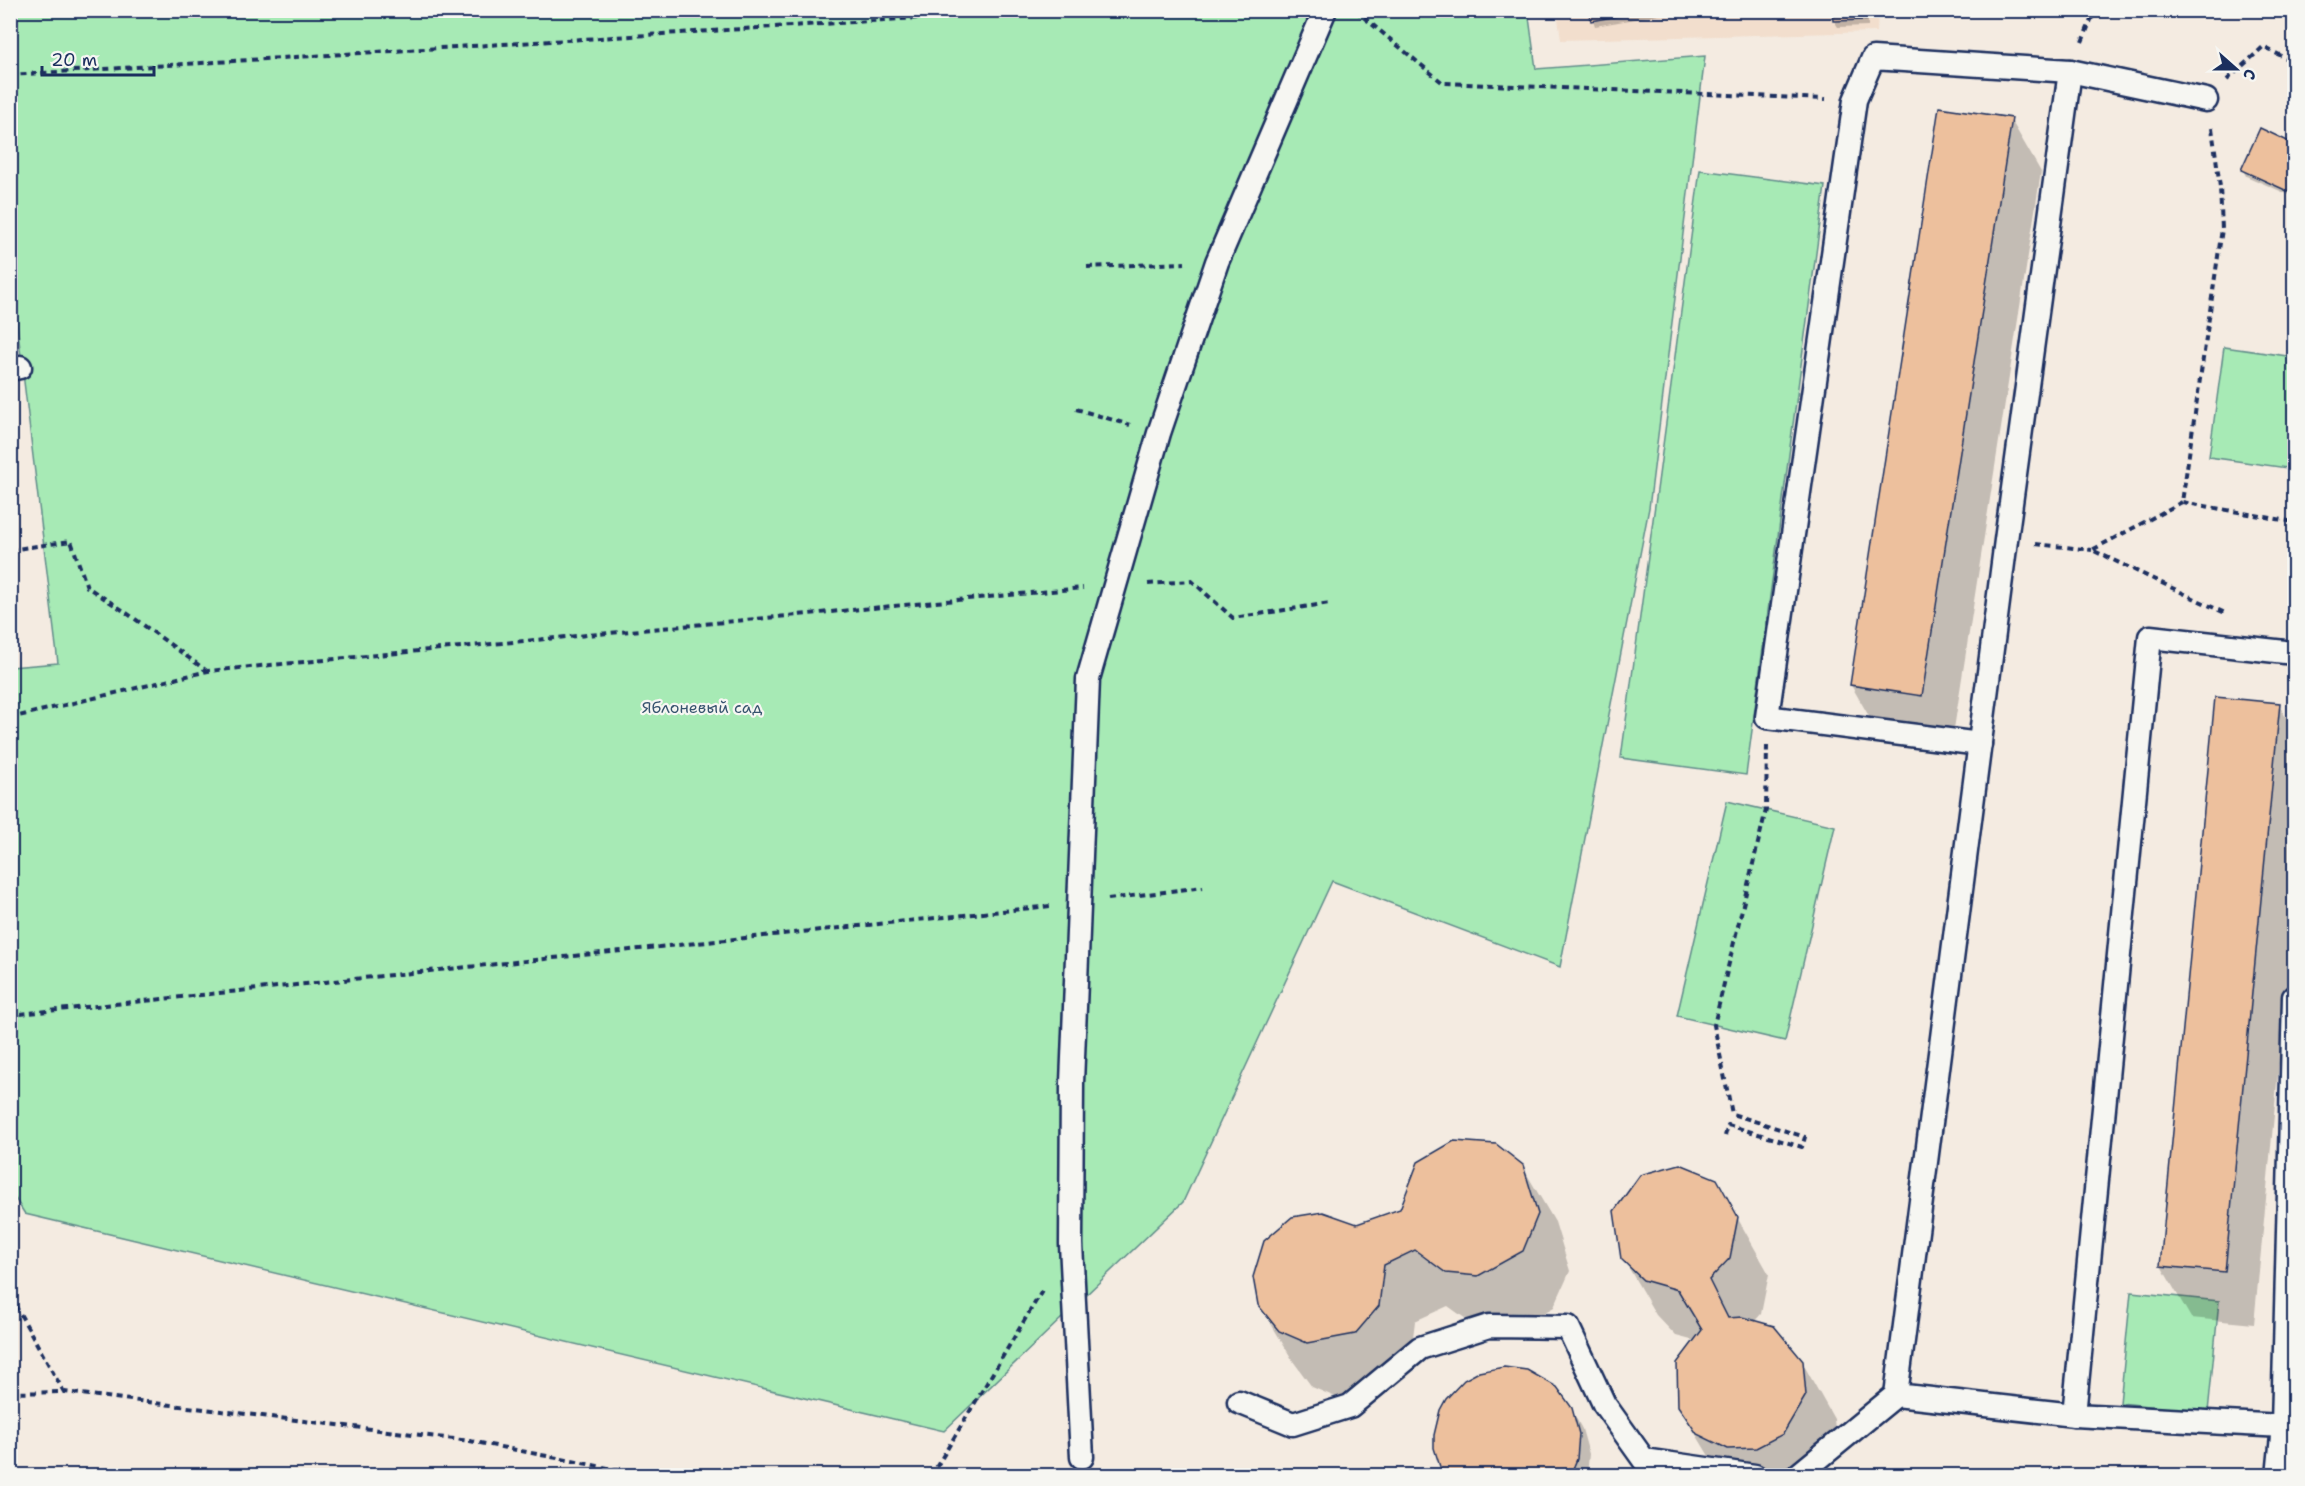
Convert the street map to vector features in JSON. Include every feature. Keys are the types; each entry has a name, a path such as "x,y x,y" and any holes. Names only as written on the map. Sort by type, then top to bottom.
{"lane":[{"path":"1082,1457 1071,1244 1072,1083 1088,679 1160,433 1217,262 1326,10"},
{"path":"1980,744 1767,717 1855,100 1873,58 2070,71 2206,100"},
{"path":"1797,1476 1896,1395 2006,540 2070,71"},
{"path":"2074,1415 2150,637 2295,653"},
{"path":"2278,1476 2283,1426 2295,997"},
{"path":"1239,1402 1293,1424 1350,1406 1420,1348 1489,1326 1568,1328 1604,1404 1644,1460 1755,1476"},
{"path":"1896,1395 2074,1415 2283,1426"}],"path":[{"path":"10,75 1045,10"},
{"path":"1355,10 1443,83 1855,100"},
{"path":"2182,502 2222,229 2215,144 2206,100 2264,47 2295,62"},
{"path":"1087,267 1217,262"},
{"path":"1076,409 1160,433"},
{"path":"2092,550 2182,502 2295,522"},
{"path":"2006,540 2092,550 2231,616"},
{"path":"10,550 71,542 87,587 208,671"},
{"path":"10,718 208,671 1116,585 1192,581 1233,618 1330,603"},
{"path":"1725,1136 1728,1125 1802,1146 1805,1137 1732,1114 1714,1025 1766,810 1767,717"},
{"path":"10,1015 1203,887"},
{"path":"931,1476 1071,1244"},
{"path":"10,1296 64,1392"},
{"path":"10,1394 64,1392 470,1441 649,1476"}],"shaded area":[{"path":"1557,11 1878,11 1877,32 1561,40"}],"green space":[{"name":"Яблоневый сад","path":"1528,10 1536,69 1705,56 1649,508 1560,967 1332,881 1183,1202 944,1431 25,1214 11,1192 11,667 58,663 11,274 11,11"},
{"path":"1700,170 1825,186 1746,775 1621,758"},
{"path":"2224,347 2294,357 2294,469 2209,457"},
{"path":"1727,801 1835,826 1785,1041 1677,1016"},
{"path":"2131,1292 2219,1301 2208,1412 2120,1403"}],"building":[{"path":"1589,10 1652,10 1591,21"},
{"path":"1832,10 1866,10 1866,20 1833,21"},
{"path":"1939,107 2012,118 1922,696 1850,685"},
{"path":"2260,128 2294,144 2294,194 2241,170"},
{"path":"2215,697 2280,703 2225,1272 2160,1266"},
{"path":"1454,1141 1496,1144 1523,1165 1538,1214 1523,1251 1478,1276 1446,1273 1415,1250 1384,1265 1379,1306 1355,1334 1307,1343 1279,1331 1258,1305 1253,1277 1264,1241 1292,1217 1323,1212 1357,1224 1400,1209 1418,1162"},
{"path":"1680,1164 1717,1179 1738,1217 1730,1258 1709,1280 1728,1318 1742,1317 1774,1326 1803,1361 1806,1395 1783,1434 1756,1448 1728,1449 1697,1434 1678,1406 1677,1363 1702,1330 1678,1290 1643,1280 1621,1259 1614,1211 1640,1175"},
{"path":"1504,1367 1527,1370 1557,1387 1572,1408 1579,1434 1577,1459 1570,1476 1444,1476 1442,1473 1434,1448 1434,1435 1440,1410 1446,1399 1464,1380 1479,1372"}]}
